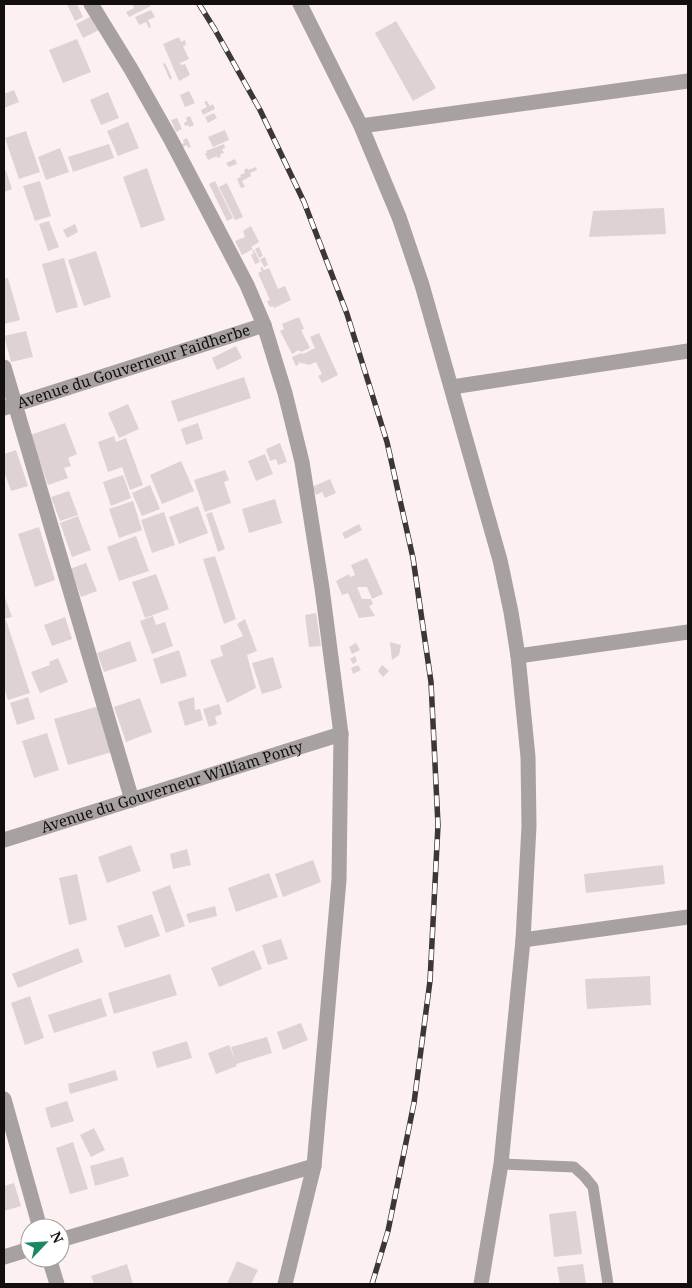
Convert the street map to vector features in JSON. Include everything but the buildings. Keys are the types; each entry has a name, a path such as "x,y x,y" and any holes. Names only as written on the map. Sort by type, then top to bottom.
{"street":[{"path":"91,4 170,138 247,285 264,325 285,393 302,462 322,588 341,734 339,880 314,1166 286,1284"},
{"path":"300,4 361,126 398,217 422,286 500,560 518,656 528,757 529,826 523,940 501,1164 481,1284"},
{"path":"361,126 688,81"},
{"name":"Avenue du Gouverneur Faidherbe","path":"9,406 264,325"},
{"path":"452,387 688,351"},
{"path":"4,367 9,406 132,800"},
{"path":"518,656 688,632"},
{"name":"Avenue du Gouverneur William Ponty","path":"4,840 341,734"},
{"path":"523,940 688,917"},
{"path":"4,1099 37,1218"},
{"path":"70,1237 314,1166"},
{"path":"4,1257 20,1252"},
{"path":"52,1268 57,1284"}],"lane":[{"path":"501,1164 574,1167 584,1176 593,1187 608,1284"}],"railway":[{"path":"199,4 260,110 304,202 347,314 387,442 413,558 431,682 438,825 430,981 414,1103 388,1231 372,1284"}]}
